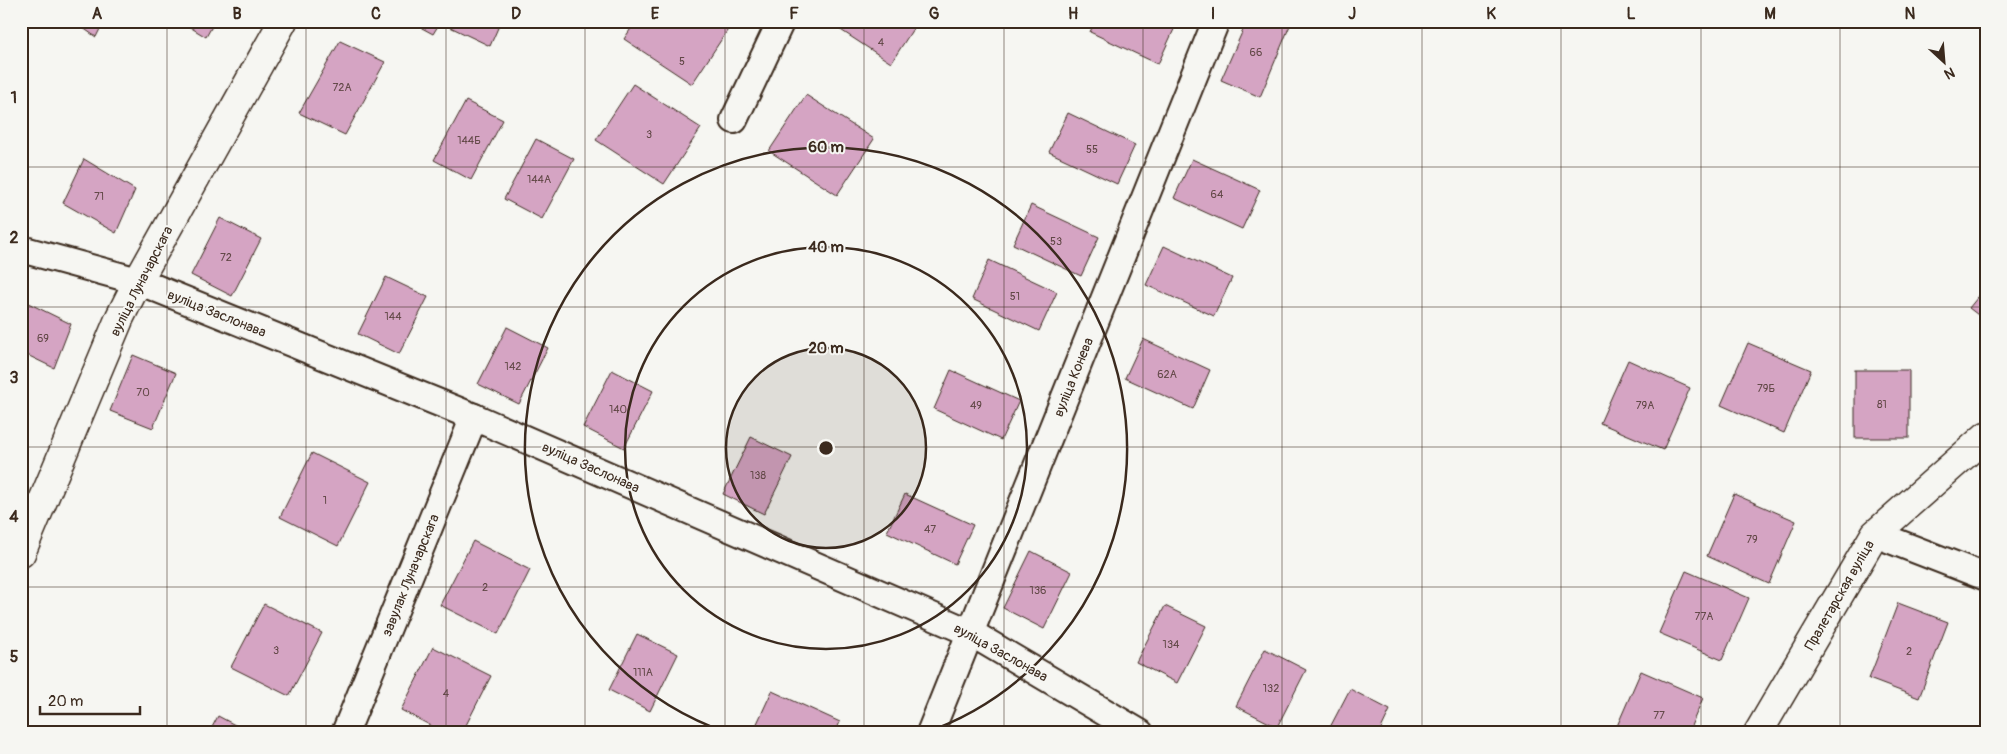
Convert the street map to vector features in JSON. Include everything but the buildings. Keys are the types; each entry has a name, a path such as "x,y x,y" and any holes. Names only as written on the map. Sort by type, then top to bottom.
{"street":[{"name":"вуліца Луначарскага","path":"21,553 120,317 138,281 284,21"},
{"path":"734,120 781,21"},
{"name":"вуліца Конева","path":"930,733 1216,21"},
{"name":"вуліца Заслонава","path":"21,249 138,281 474,416 970,633 1140,733"},
{"name":"завулак Луначарскага","path":"345,733 474,416"},
{"name":"Пралетарская вуліца","path":"1758,733 1875,534 1986,436"},
{"path":"1875,534 1986,577"}]}
